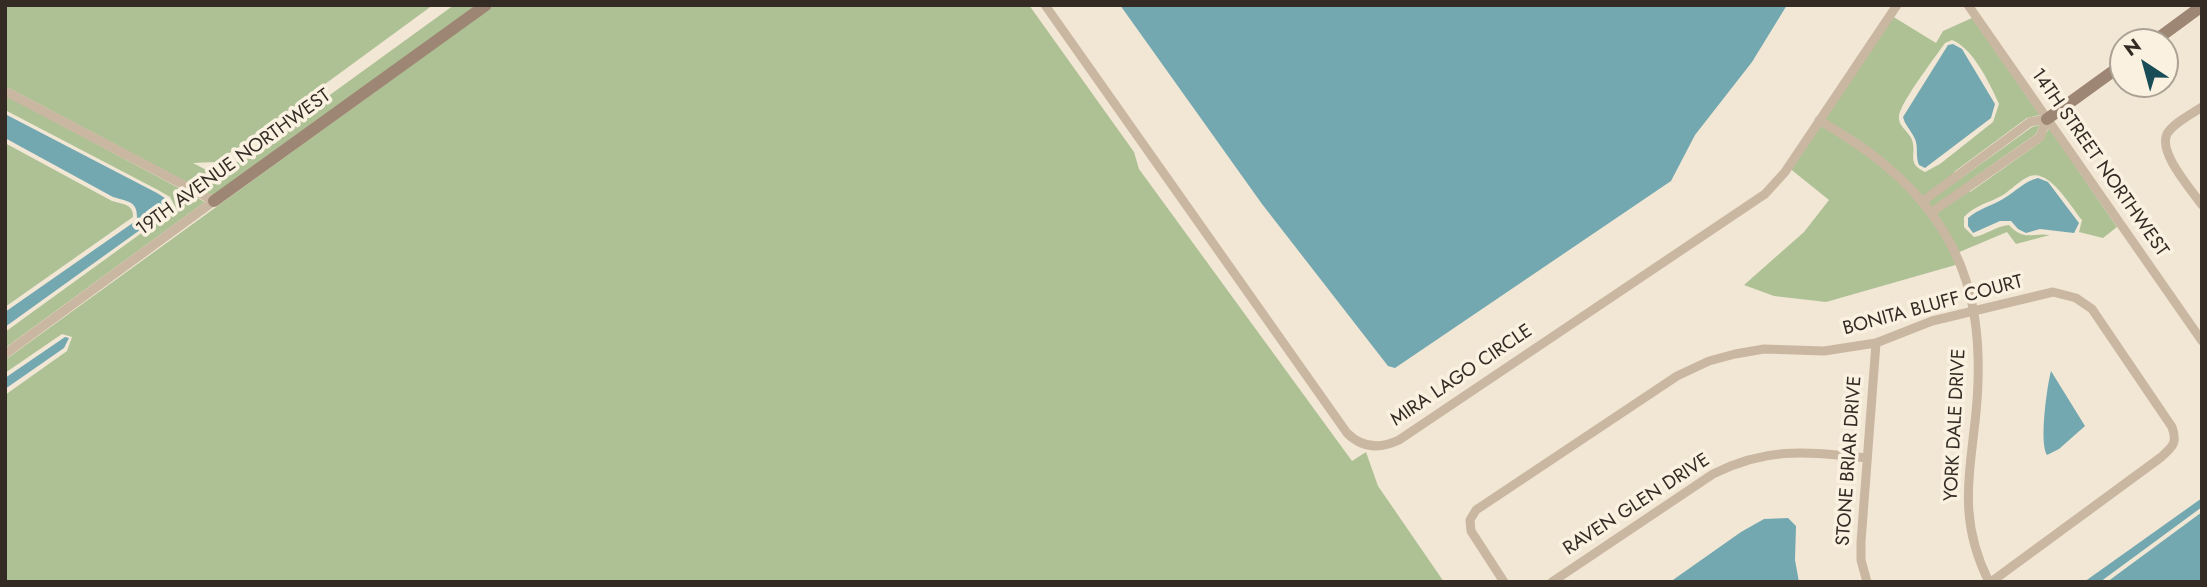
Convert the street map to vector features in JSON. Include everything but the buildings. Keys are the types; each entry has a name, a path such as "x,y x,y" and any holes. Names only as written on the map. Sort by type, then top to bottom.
{"street":[{"name":"19TH AVENUE NORTHWEST","path":"5,354 486,5"},
{"name":"MIRA LAGO CIRCLE","path":"1045,5 1347,433 1357,441 1373,446 1388,445 1399,440 1765,194 1785,172 1897,5"},
{"name":"14TH STREET NORTHWEST","path":"1968,5 2202,341"},
{"path":"2171,28 2202,6"},
{"path":"1923,201 2030,122 2047,119 2109,74"},
{"path":"5,90 214,201"},
{"path":"2202,107 2168,132 2165,144 2168,156 2202,205"},
{"path":"1932,212 2040,137 2047,119"},
{"name":"YORK DALE DRIVE","path":"1819,120 1885,164 1923,201 1951,243 1967,281 1975,311 1980,354 1968,506 1969,529 1976,556 1990,582"},
{"name":"BONITA BLUFF COURT","path":"1504,582 1471,531 1470,520 1476,510 1676,376 1709,361 1764,349 1824,351 1875,343 1933,321 2053,292 2076,298 2092,309 2172,427 2175,437 2172,447 2160,458 1990,582"},
{"name":"STONE BRIAR DRIVE","path":"1867,582 1861,560 1861,542 1875,343"},
{"name":"RAVEN GLEN DRIVE","path":"1552,582 1713,474 1737,461 1783,452 1867,458"}],"green space":[{"path":"5,5 433,5 239,147 215,162 193,163 218,176 454,5 478,5 213,196 5,86"},
{"path":"495,5 1029,5 1134,152 1139,169 1352,461 1366,452 1378,486 1444,582 5,582 5,395 67,351 72,337 62,334 5,373 5,360"},
{"path":"1892,16 1936,43 1943,31 1972,18 2040,115 2027,118 1954,172 1960,179 2032,127 2040,125 2036,134 1965,184 1970,192 2042,141 2049,128 2117,227 2103,238 2079,232 2082,220 2059,190 2045,178 2030,176 2003,195 1968,213 1964,217 1964,227 1974,237 2009,225 2024,235 2050,235 2016,244 2007,232 1957,253 1959,264 1826,302 1774,296 1744,285 1804,232 1829,200 1788,167","holes":["1952,40 1974,58 1999,104 1993,122 1940,164 1925,172 1914,162 1912,140 1900,123 1899,116 1912,91 1945,43"]},
{"path":"5,95 205,202 5,348 5,332 176,208 170,197 158,190 5,110"},
{"path":"5,143 112,201 127,205 132,209 133,217 5,307"}],"water":[{"path":"1120,5 1787,5 1752,62 1695,135 1671,181 1395,368 1388,366 1262,204"},
{"path":"1953,44 1962,49 1995,104 1991,118 1925,168 1919,165 1915,140 1903,117 1948,45"},
{"path":"5,114 157,193 168,200 172,207 5,327 5,312 137,220 137,214 128,201 113,197 5,138"},
{"path":"2038,178 2048,182 2079,223 2074,233 2040,229 2026,233 2011,221 2000,221 1973,233 1968,226 1968,218"},
{"path":"65,337 69,338 64,348 5,389 5,378"},
{"path":"2051,371 2085,426 2059,449 2047,455 2044,427"},
{"path":"2202,498 2202,507 2100,582 2084,582"},
{"path":"2202,512 2202,582 2107,582"},
{"path":"1788,518 1796,526 1795,560 1799,582 1670,582 1764,519"}]}
